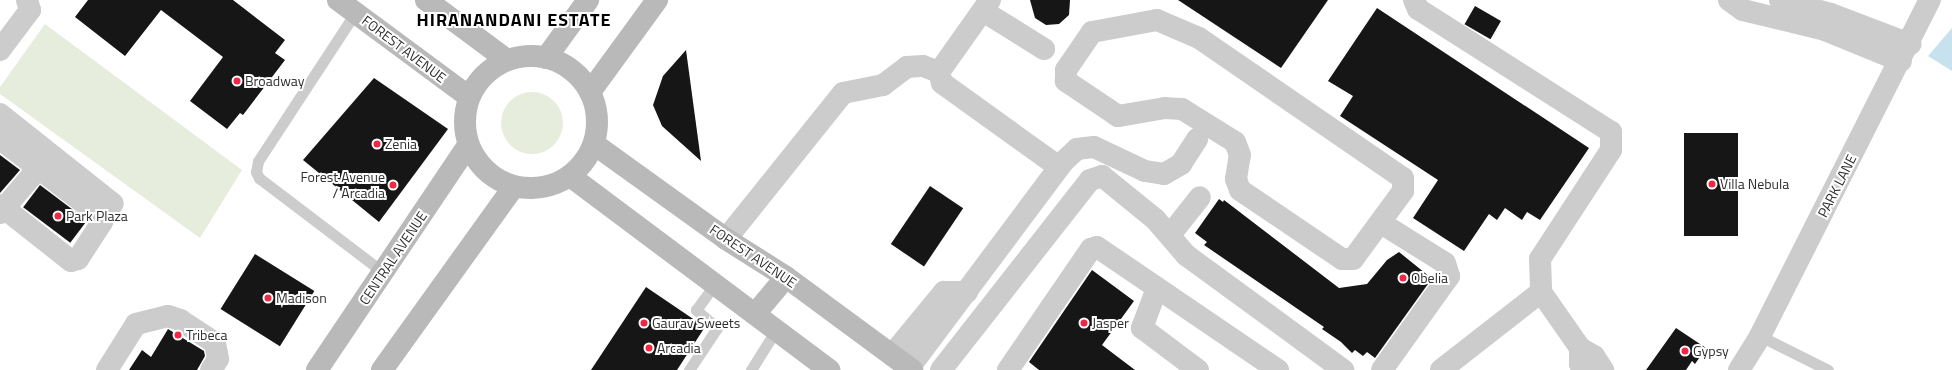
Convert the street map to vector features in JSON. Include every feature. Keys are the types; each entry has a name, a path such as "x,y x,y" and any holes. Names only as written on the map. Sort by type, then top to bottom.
{"main road":[{"path":"426,0 507,60"},
{"path":"546,58 588,0"},
{"path":"590,92 657,0"},
{"name":"FOREST AVENUE","path":"347,6 469,97"},
{"path":"533,56 546,58 572,70 590,92 597,117 594,144 588,156 570,176 544,187 514,186 500,181 486,171 468,145 464,126 469,97 478,82 491,69 507,60 533,56"},
{"name":"FOREST AVENUE","path":"594,144 726,239 786,277 904,364"},
{"name":"CENTRAL AVENUE","path":"317,370 468,145"},
{"path":"570,176 829,370"},
{"path":"382,370 514,186"},
{"path":"755,314 786,277"}],"street":[{"path":"0,50 30,10 27,0"},
{"path":"1414,0 1418,9 1611,132 1611,150 1540,259 1541,292 1580,348 1594,356 1603,370"},
{"path":"1729,0 1743,10 1906,52"},
{"path":"1780,0 1831,14 1906,52"},
{"name":"PARK LANE","path":"1739,370 1760,336 1906,52 1930,0"},
{"path":"939,72 987,6 1044,49"},
{"path":"1157,20 1199,38 1403,178 1403,192 1380,223 1353,259 1342,259 1240,190 1236,179 1240,155 1235,142 1182,109 1165,108 1118,116 1066,81 1066,70 1092,32 1157,20"},
{"path":"726,239 843,93 884,85 908,67 923,66 939,72"},
{"path":"939,72 942,83 1059,167"},
{"path":"0,114 44,161 101,216 102,222 78,259 71,261 2,209 44,161"},
{"path":"0,139 44,161 113,204"},
{"path":"904,364 944,292 967,292 1059,167 1077,149 1094,147 1145,171 1164,174 1181,164 1196,140"},
{"path":"941,370 1090,180 1102,176 1113,182 1155,219 1186,255 1343,370"},
{"path":"1170,236 1200,197"},
{"path":"1380,223 1445,263 1449,276 1382,370"},
{"path":"1014,368 1090,249 1097,247 1278,370"},
{"path":"1157,288 1142,328 1198,370"},
{"path":"1441,370 1541,292"},
{"path":"107,370 136,324 168,316 180,320 214,343 218,359 211,370"},
{"path":"1580,348 1580,364 1583,370"}],"lane":[{"path":"347,6 256,166 259,178 383,272"},
{"path":"689,370 717,328 696,310 715,284"},
{"path":"751,370 776,330"},
{"path":"1760,336 1828,370"}],"green space":[{"path":"45,24 242,170 200,238 0,94 0,87"},
{"path":"532,92 549,97 554,101 558,106 563,123 558,140 554,145 549,149 532,154 515,149 510,145 506,140 501,123 506,106 510,101 515,97"}],"water":[{"path":"1952,28 1952,71 1928,56"}],"building":[{"name":"Broadway","path":"88,0 233,0 285,40 275,53 285,60 243,115 240,113 227,129 190,101 223,57 161,10 125,56 75,17"},
{"path":"1030,0 1070,0 1069,15 1059,24 1046,25 1035,18"},
{"path":"1178,0 1328,0 1281,68"},
{"path":"1475,6 1501,21 1490,39 1464,24"},
{"path":"1377,8 1589,148 1540,220 1527,212 1522,220 1505,208 1497,220 1489,214 1464,251 1413,218 1438,180 1340,116 1353,96 1328,81"},
{"path":"686,50 701,161 662,126 653,105 663,76"},
{"name":"Zenia","path":"374,78 448,129 379,222 303,160"},
{"name":"Villa Nebula","path":"1684,133 1738,133 1738,236 1684,236"},
{"path":"0,155 20,170 0,193"},
{"path":"40,185 87,221 70,243 23,207"},
{"path":"930,186 963,208 924,266 891,244"},
{"name":"Obelia","path":"1219,199 1223,202 1224,200 1339,288 1367,284 1387,260 1399,252 1430,277 1426,283 1428,284 1375,358 1367,352 1363,356 1355,350 1352,353 1341,342 1322,329 1324,327 1204,245 1207,242 1195,233"},
{"name":"Madison","path":"255,254 314,291 280,346 221,309"},
{"name":"Jasper","path":"1092,270 1134,301 1102,345 1135,370 1039,370 1029,362"},
{"name":"Arcadia","path":"646,287 705,327 677,370 591,370"},
{"name":"Gypsy","path":"1676,328 1706,348 1695,364 1692,361 1686,370 1646,370"},
{"name":"Tribeca","path":"168,329 204,351 205,356 197,370 129,370 142,350 151,357"}],"place":[{"name":"Broadway","path":"237,81"},
{"name":"Zenia","path":"377,144"},
{"name":"Villa Nebula","path":"1712,184"},
{"name":"Forest Avenue / Arcadia","path":"393,185"},
{"name":"Park Plaza","path":"58,216"},
{"name":"Obelia","path":"1403,278"},
{"name":"Madison","path":"268,298"},
{"name":"Gaurav Sweets","path":"644,323"},
{"name":"Jasper","path":"1084,323"},
{"name":"Tribeca","path":"178,335"},
{"name":"Arcadia","path":"649,348"},
{"name":"Gypsy","path":"1685,351"}],"district":[{"name":"HIRANANDANI ESTATE","path":"514,20"}]}
